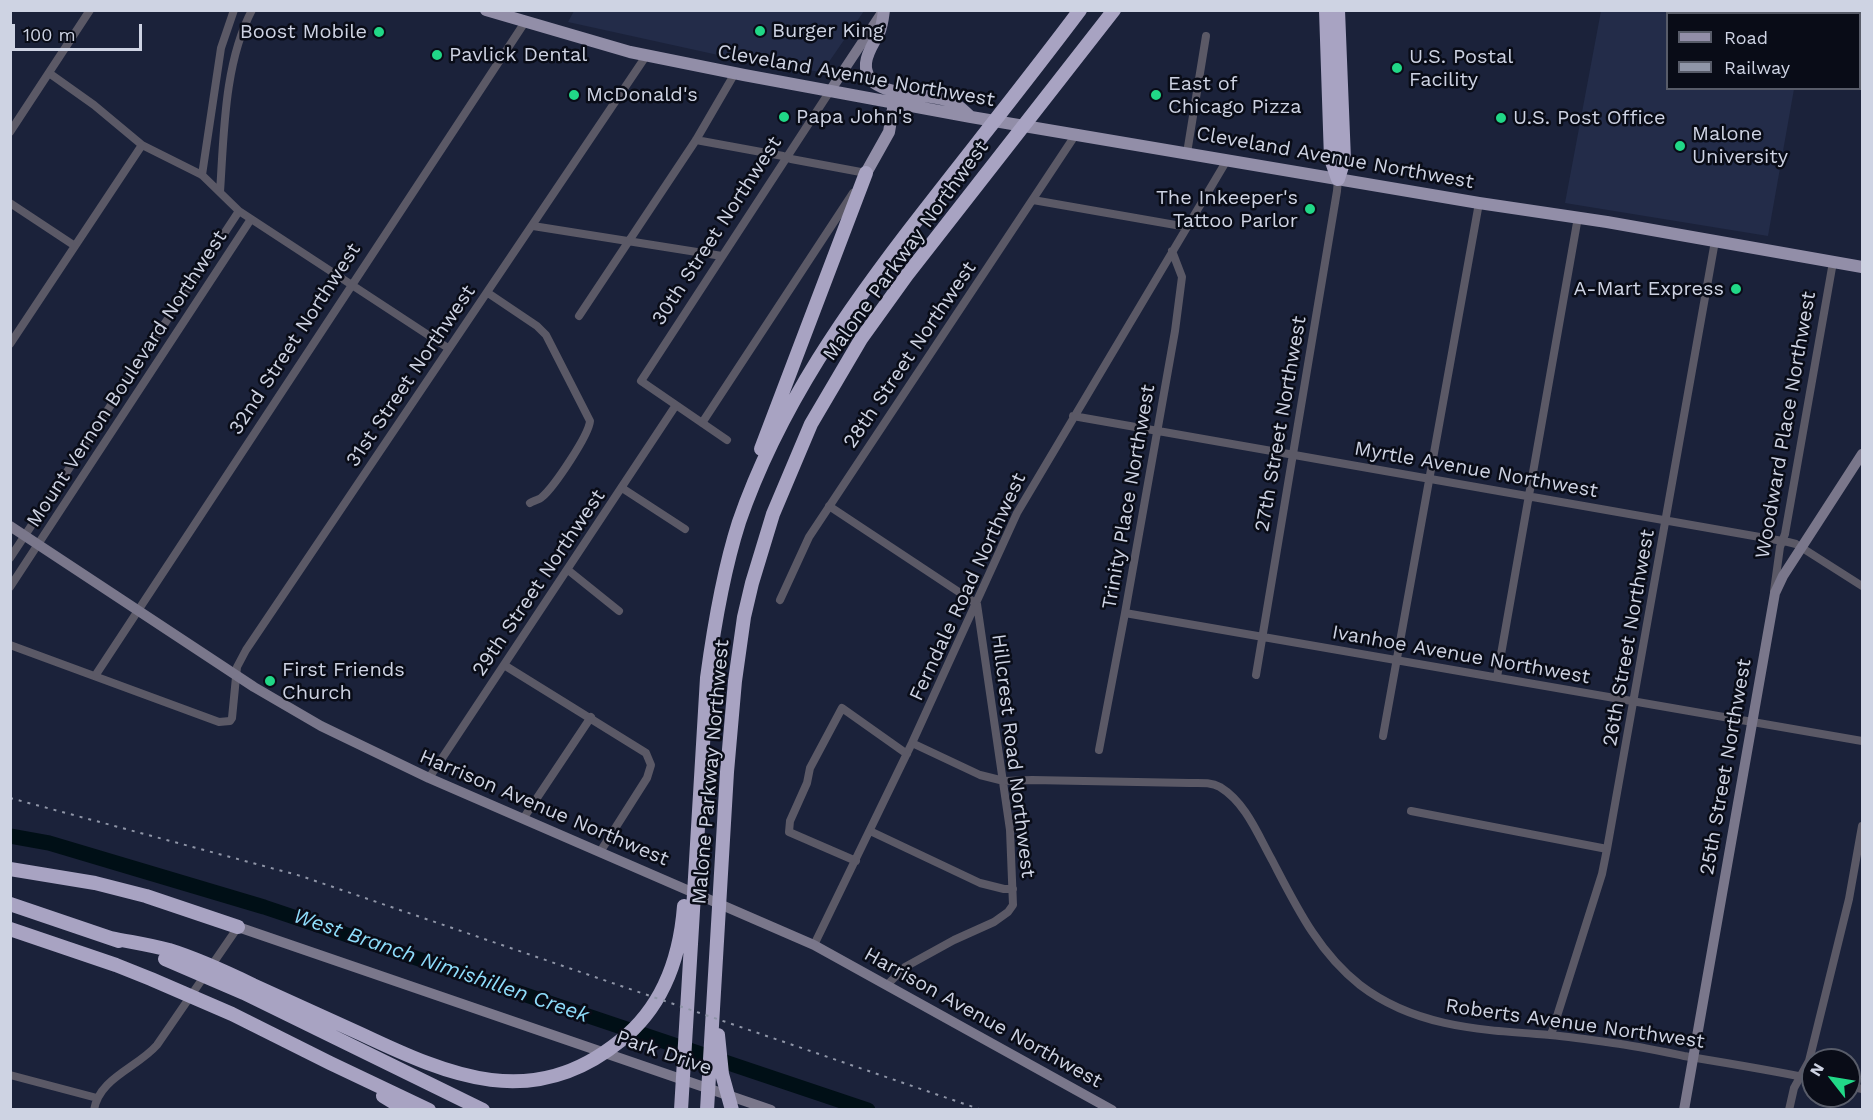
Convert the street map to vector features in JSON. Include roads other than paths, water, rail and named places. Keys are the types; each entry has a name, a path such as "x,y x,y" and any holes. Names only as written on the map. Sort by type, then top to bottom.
{"highway":[{"name":"Malone Parkway Northwest","path":"691,866 707,678 724,580 739,522 782,423 823,349 886,260 1080,10"},
{"name":"Malone Parkway Northwest","path":"716,964 731,720 744,617 773,514 797,453 826,395 880,312 1114,10"},
{"path":"1326,10 1331,159 1338,179"},
{"path":"1338,10 1344,160 1338,179"},
{"path":"739,522 759,453 866,173"},
{"path":"10,904 166,954 412,1058 461,1075 499,1082 516,1082 549,1077 580,1066 609,1050 649,1011 666,983 674,962 681,936 691,866"},
{"path":"681,1106 691,866"},
{"path":"10,868 146,896 238,927"},
{"path":"10,929 151,979 232,1014 429,1110"},
{"path":"706,1110 716,964"},
{"path":"716,964 719,1056 732,1110"},
{"path":"247,988 483,1110"},
{"path":"330,1063 406,1110"}],"main road":[{"name":"Cleveland Avenue Northwest","path":"486,10 646,56 894,103 1863,267"},
{"path":"884,10 880,32 866,62 866,72 872,83 884,89 945,99 976,118"},
{"path":"866,173 889,132 894,103"}],"street":[{"path":"10,132 90,10"},
{"path":"202,175 221,48 234,10"},
{"path":"220,192 228,100 235,55 252,10"},
{"name":"30th Street Northwest","path":"676,405 641,381 884,10"},
{"path":"229,22 244,27"},
{"name":"32nd Street Northwest","path":"94,676 525,22"},
{"path":"1187,153 1206,36"},
{"name":"31st Street Northwest","path":"94,676 219,722 228,722 232,718 237,667 246,650 646,56"},
{"path":"50,73 94,105 142,146 202,175 239,211 448,348"},
{"path":"579,316 696,140 735,73"},
{"name":"28th Street Northwest","path":"780,600 809,537 1076,134"},
{"path":"696,140 866,173 702,423"},
{"path":"10,344 142,146"},
{"name":"Ferndale Road Northwest","path":"814,945 907,754 1017,513 1227,160"},
{"name":"27th Street Northwest","path":"1256,675 1338,179"},
{"path":"1033,200 1187,227"},
{"path":"1383,736 1479,202"},
{"path":"10,203 75,246"},
{"name":"Mount Vernon Boulevard Northwest","path":"10,558 239,211"},
{"path":"1497,677 1578,218"},
{"name":"Mount Vernon Boulevard Northwest","path":"10,586 251,219"},
{"path":"533,226 722,256"},
{"name":"26th Street Northwest","path":"1551,1035 1602,874 1715,241"},
{"name":"Trinity Place Northwest","path":"1099,750 1157,432 1182,277 1172,251"},
{"name":"Woodward Place Northwest","path":"1774,594 1774,582 1787,524 1833,262"},
{"path":"488,293 537,326 546,335 590,421 588,430 569,462 542,497 530,503"},
{"path":"676,405 727,440"},
{"name":"29th Street Northwest","path":"429,778 676,405"},
{"name":"Myrtle Avenue Northwest","path":"1073,416 1782,541 1802,548 1863,586"},
{"name":"25th Street Northwest","path":"1684,1110 1774,594 1863,454"},
{"path":"622,488 686,529"},
{"path":"829,506 977,604"},
{"name":"Harrison Avenue Northwest","path":"10,526 236,675 321,726 429,778 814,945 1112,1110"},
{"path":"568,570 619,611"},
{"name":"Hillcrest Road Northwest","path":"887,985 905,967 954,940 994,922 1008,912 1014,901 1010,830 1004,781 977,604"},
{"name":"Ivanhoe Avenue Northwest","path":"1125,613 1863,741"},
{"path":"10,645 94,676"},
{"path":"504,665 642,748 646,753 651,765 650,771 640,791 600,852"},
{"path":"856,861 789,832 790,821 807,783 810,768 842,708 907,754"},
{"path":"523,819 591,717"},
{"name":"Roberts Avenue Northwest","path":"912,743 980,775 1004,781 1213,784 1234,799 1246,814 1313,934 1333,960 1363,986 1390,1004 1433,1021 1472,1029 1551,1035 1642,1047 1801,1077"},
{"path":"1411,811 1607,849"},
{"path":"1812,1048 1849,899 1863,826"},
{"path":"870,831 980,883 997,888 1013,889"},
{"path":"94,1110 97,1098 107,1084 144,1058 157,1045 238,927"},
{"name":"Park Drive","path":"238,927 771,1110"},
{"path":"10,1075 97,1098"},
{"path":"1789,1110 1794,1088 1801,1077"}],"waterway":[{"name":"West Branch Nimishillen Creek","path":"10,836 49,843 264,907 868,1110"}],"railway":[{"path":"10,798 301,876 982,1110"}],"place":[{"name":"Burger King","path":"760,31"},
{"name":"Boost Mobile","path":"379,32"},
{"name":"Pavlick Dental","path":"437,55"},
{"name":"U.S. Postal Facility","path":"1397,68"},
{"name":"McDonald's","path":"574,95"},
{"name":"East of Chicago Pizza","path":"1156,95"},
{"name":"Papa John's","path":"784,117"},
{"name":"U.S. Post Office","path":"1501,118"},
{"name":"Malone University","path":"1680,146"},
{"name":"The Inkeeper's Tattoo Parlor","path":"1310,209"},
{"name":"A-Mart Express","path":"1736,289"},
{"name":"First Friends Church","path":"270,681"}]}
